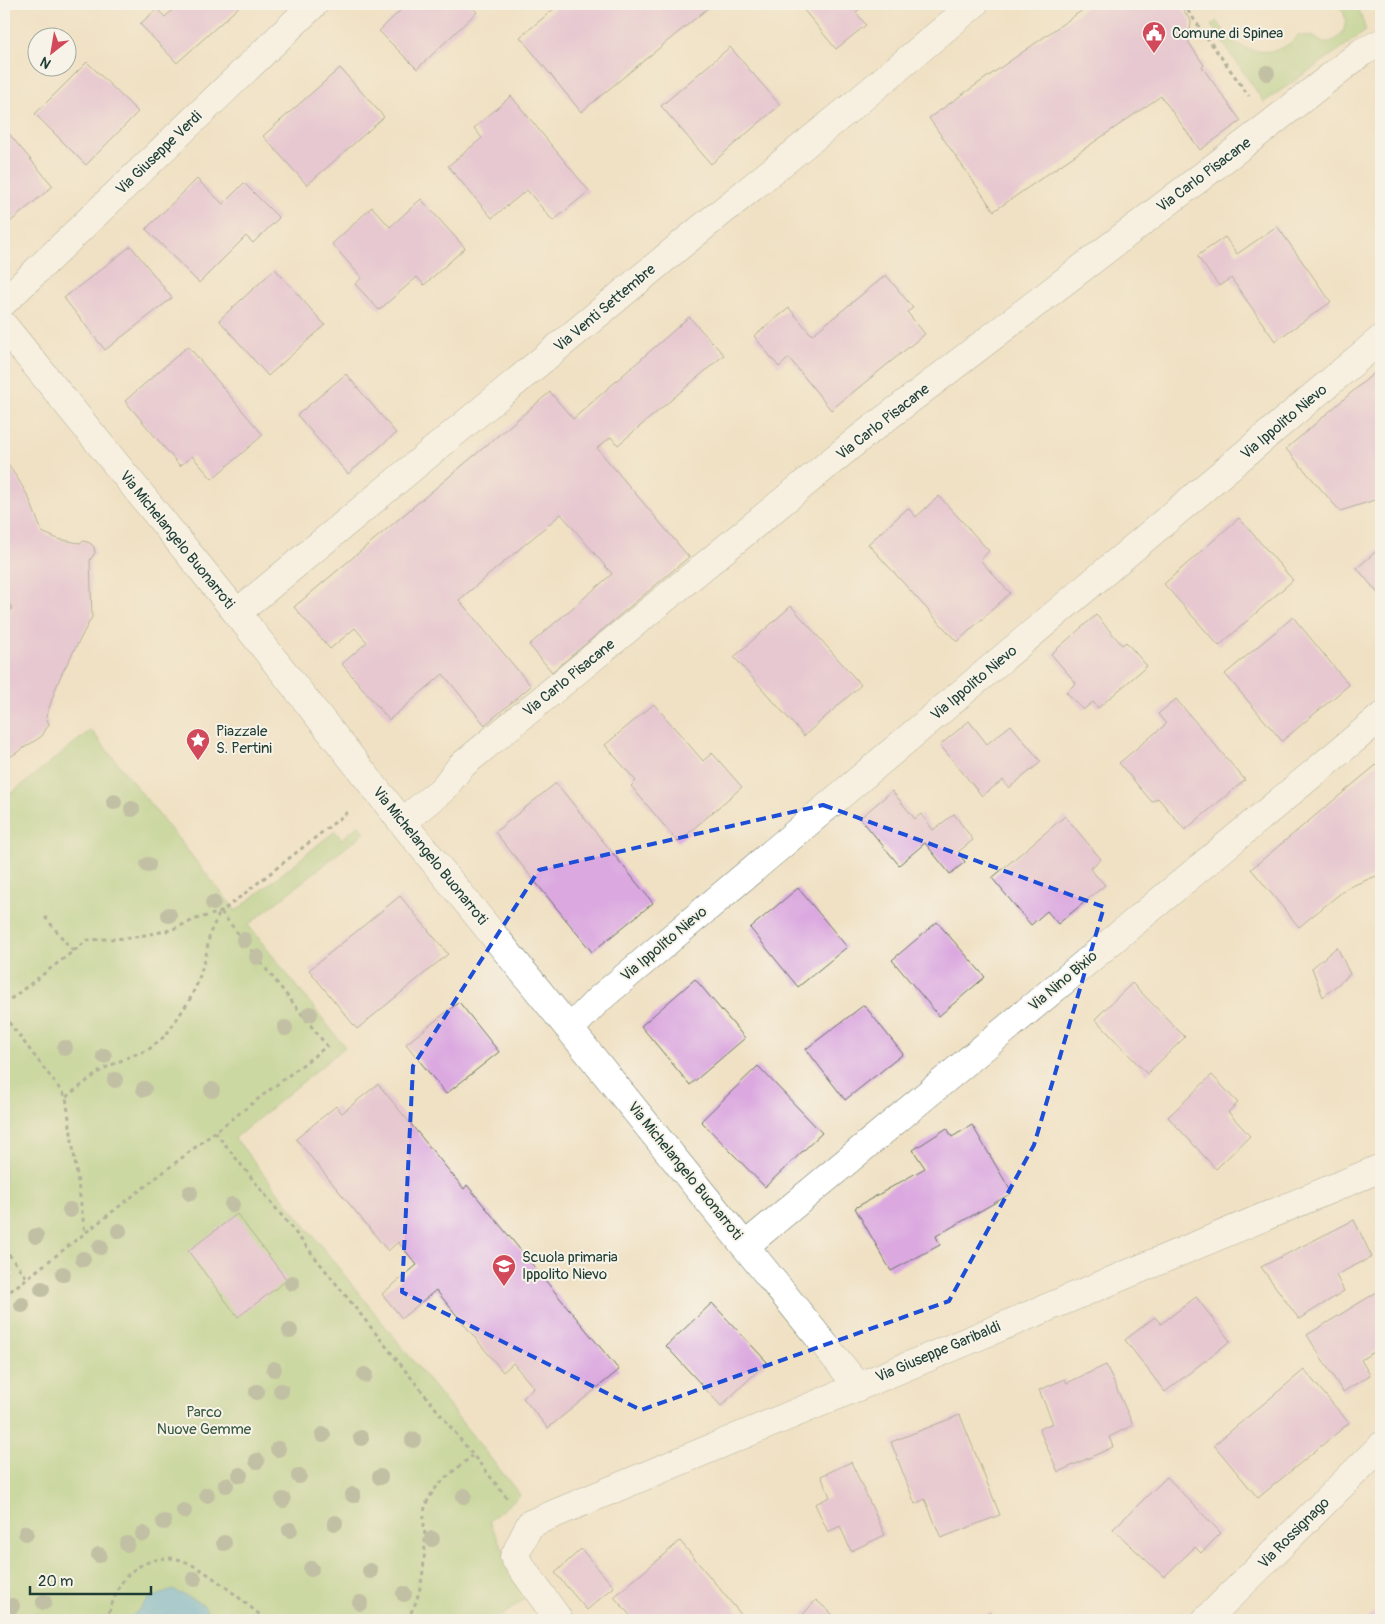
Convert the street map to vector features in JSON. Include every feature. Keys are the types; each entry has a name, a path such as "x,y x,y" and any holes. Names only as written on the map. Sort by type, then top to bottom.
{"street":[{"name":"Via Giuseppe Verdi","path":"4,302 314,4"},
{"name":"Via Venti Settembre","path":"237,613 974,4"},
{"name":"Via Carlo Pisacane","path":"402,822 443,789 461,766 860,438 1269,126 1362,52 1381,43"},
{"name":"Via Michelangelo Buonarroti","path":"4,326 858,1386"},
{"name":"Via Ippolito Nievo","path":"570,1029 598,1000 1381,339"},
{"name":"Via Nino Bixio","path":"745,1246 1381,717"},
{"name":"Via Giuseppe Garibaldi","path":"530,1524 1381,1168"},
{"name":"Via Rossignago","path":"1206,1620 1381,1446"},
{"path":"530,1524 514,1557 559,1620"}],"path":[{"path":"1183,4 1269,126"},
{"path":"1187,9 1194,4"},
{"path":"4,1004 88,940 128,938 171,930 221,912 353,807"},
{"path":"66,1097 103,1069 148,1050 166,1035 185,1008 198,982 210,933 221,912"},
{"path":"4,1296 327,1046 221,912"},
{"path":"45,917 73,951"},
{"path":"4,1016 66,1097 85,1233"},
{"path":"215,1132 472,1456 530,1524"},
{"path":"4,1248 27,1278"},
{"path":"407,1620 418,1596 424,1564 424,1509 429,1498 447,1477 472,1456"},
{"path":"106,1620 125,1578 139,1566 159,1558 180,1560 205,1573 266,1620"}],"highlighted area":[{"path":"823,805 1104,907 1034,1145 949,1301 641,1410 402,1292 413,1066 539,870"}],"green space":[{"path":"1335,4 1357,4 1366,31 1264,102 1211,25 1217,21 1231,40 1247,49 1257,51 1275,50 1284,47 1298,35 1310,36 1323,42 1328,42 1340,36 1345,25 1344,13"},
{"name":"Parco Nuove Gemme","path":"91,730 236,911 335,831 342,839 359,825 365,832 248,925 345,1047 235,1138 520,1495 489,1521 527,1597 496,1620 4,1620 4,1285 16,1275 4,1259 4,799"}],"water":[{"path":"173,1590 203,1604 212,1620 129,1620 150,1598"}],"building":[{"path":"179,4 242,4 177,63 140,24 157,9 165,17"},
{"path":"407,4 469,4 477,12 417,69 379,31"},
{"path":"560,4 596,4 599,7 603,4 713,4 581,112 520,37"},
{"path":"799,4 867,4 856,12 866,25 836,49"},
{"path":"1091,4 1170,4 1181,7 1191,21 1189,43 1204,65 1202,67 1241,121 1200,150 1161,96 994,211 929,118"},
{"path":"730,47 780,105 711,164 661,106"},
{"path":"87,62 138,112 86,165 35,114 71,78 78,78 78,71"},
{"path":"340,68 384,117 307,185 263,136"},
{"path":"511,96 589,191 553,221 527,190 492,218 448,166 482,138 474,128"},
{"path":"4,128 53,186 4,227"},
{"path":"197,179 223,204 244,183 279,218 253,243 246,236 199,283 146,229"},
{"path":"421,199 465,248 424,285 417,277 379,310 355,284 362,278 332,244 372,207 390,227"},
{"path":"1277,226 1331,302 1275,341 1231,278 1219,286 1197,256 1225,237 1237,254"},
{"path":"131,246 172,298 105,350 64,298"},
{"path":"275,269 325,325 268,376 219,320"},
{"path":"886,275 913,308 907,312 925,334 831,410 789,358 779,367 754,336 789,308 812,335"},
{"path":"689,317 724,355 618,445 611,437 597,448 689,557 552,672 529,645 612,574 561,514 459,600 531,686 485,725 443,674 389,720 342,664 367,642 355,628 330,649 294,607 550,392 573,419"},
{"path":"188,346 263,435 212,479 192,456 180,466 125,401"},
{"path":"1381,367 1381,498 1340,511 1286,449"},
{"path":"346,374 396,433 348,474 297,415"},
{"path":"4,459 29,498 42,532 58,539 90,543 94,547 95,553 90,560 92,617 55,690 46,717 49,724 42,736 4,761 4,637 12,606 4,603"},
{"path":"939,496 989,551 980,560 1010,593 957,642 868,544 908,508 916,517"},
{"path":"1239,518 1293,580 1219,646 1164,584"},
{"path":"1381,547 1381,597 1357,568"},
{"path":"791,606 861,685 804,736 734,657"},
{"path":"1096,615 1122,645 1126,642 1147,666 1098,708 1093,702 1083,710 1066,692 1076,683 1051,654"},
{"path":"1293,617 1349,685 1282,741 1225,674"},
{"path":"1176,699 1245,780 1185,830 1158,798 1152,802 1119,763 1166,724 1158,714"},
{"path":"654,704 703,761 712,753 742,787 678,842 631,786 636,781 605,745"},
{"path":"969,721 987,744 1011,725 1041,762 1009,788 1003,780 982,796 940,745"},
{"path":"1381,761 1381,874 1347,888 1299,927 1251,869"},
{"path":"556,783 653,903 592,952 495,832"},
{"path":"892,791 915,819 921,814 933,830 954,814 973,840 958,852 965,862 950,874 925,843 899,865 860,818"},
{"path":"1065,816 1101,859 1090,869 1105,885 1058,924 1047,911 1031,925 992,878"},
{"path":"798,888 847,947 798,987 750,928"},
{"path":"400,896 448,954 357,1029 309,970"},
{"path":"937,922 985,977 939,1016 892,960"},
{"path":"1337,947 1350,974 1323,997 1312,968"},
{"path":"695,979 745,1038 690,1085 641,1026"},
{"path":"1132,983 1185,1037 1147,1074 1095,1019"},
{"path":"459,1002 499,1052 446,1094 406,1044"},
{"path":"864,1005 903,1054 845,1100 806,1049"},
{"path":"758,1066 822,1133 765,1187 701,1121"},
{"path":"1212,1075 1238,1103 1228,1112 1250,1136 1216,1169 1168,1117"},
{"path":"378,1084 464,1189 467,1185 619,1370 548,1428 523,1398 534,1388 513,1363 503,1372 436,1290 402,1318 382,1294 417,1265 398,1242 388,1251 296,1139 336,1106 342,1113"},
{"path":"972,1125 1012,1193 936,1236 940,1245 891,1271 855,1208 925,1168 913,1150 947,1128 952,1137"},
{"path":"237,1214 287,1280 238,1317 188,1251"},
{"path":"1354,1220 1372,1257 1336,1275 1344,1291 1299,1319 1261,1267"},
{"path":"1377,1292 1381,1299 1381,1347 1361,1360 1370,1375 1343,1392 1307,1335"},
{"path":"1196,1297 1230,1341 1165,1392 1125,1340 1155,1317 1161,1324"},
{"path":"712,1303 767,1362 721,1406 666,1346"},
{"path":"1106,1365 1133,1425 1109,1437 1113,1447 1058,1472 1039,1429 1053,1423 1039,1390 1065,1379 1067,1383"},
{"path":"1304,1370 1349,1423 1258,1498 1214,1445"},
{"path":"960,1415 1000,1515 941,1538 925,1499 915,1504 891,1442"},
{"path":"851,1462 885,1535 851,1551 840,1526 828,1532 815,1504 830,1497 821,1476"},
{"path":"1167,1477 1221,1533 1201,1553 1195,1547 1164,1577 1113,1529"},
{"path":"680,1541 744,1618 741,1620 634,1620 614,1597"},
{"path":"581,1549 614,1587 587,1610 555,1573"},
{"path":"816,1600 839,1620 798,1620"},
{"path":"1381,1605 1381,1620 1367,1620"},
{"path":"990,1612 998,1620 981,1620"}],"place":[{"name":"Comune di Spinea","path":"1154,54"},
{"name":"Piazzale S. Pertini","path":"198,761"},
{"name":"Scuola primaria Ippolito Nievo","path":"504,1287"}]}
